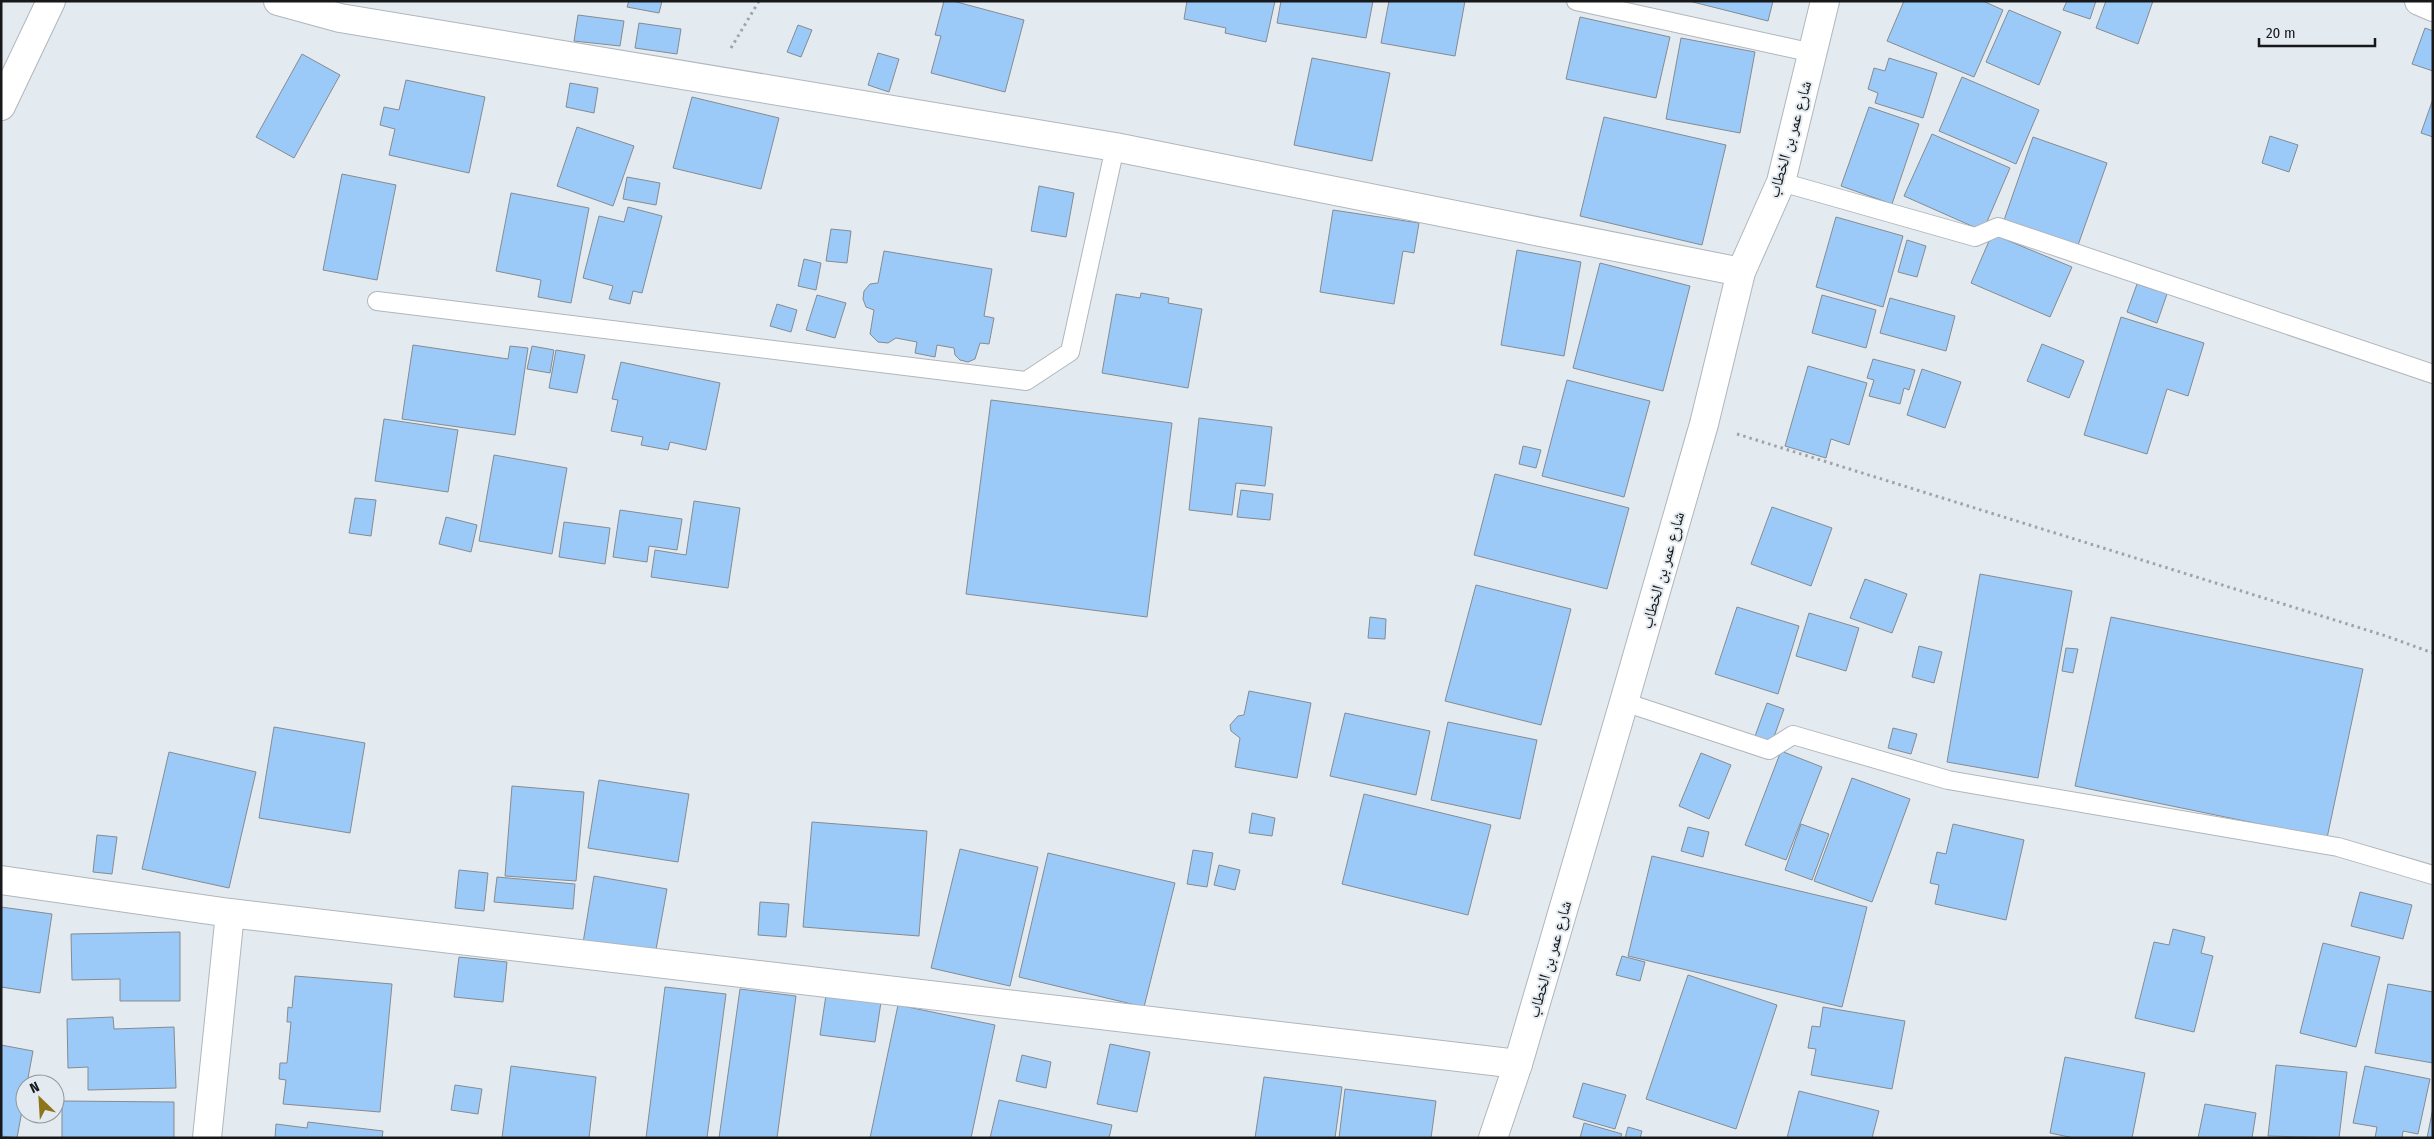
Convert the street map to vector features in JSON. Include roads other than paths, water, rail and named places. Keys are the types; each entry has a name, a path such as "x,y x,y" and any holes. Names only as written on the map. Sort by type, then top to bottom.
{"street":[{"path":"1,106 51,1"},
{"path":"278,1 340,18 1115,148 1741,272"},
{"name":"شارع عمر بن الخطاب","path":"1493,1138 1518,1064 1704,424 1741,272 1780,182 1825,1"},
{"path":"2419,1 2433,7"},
{"path":"1,880 230,913 1518,1064"},
{"path":"207,1138 230,913"}],"lane":[{"path":"1576,1 1813,53"},
{"path":"377,301 1026,382 1070,352 1115,148"},
{"path":"1780,182 1975,237 1998,227 2433,374"},
{"path":"1624,702 1769,750 1793,735 1948,780 2338,847 2433,875"}]}
